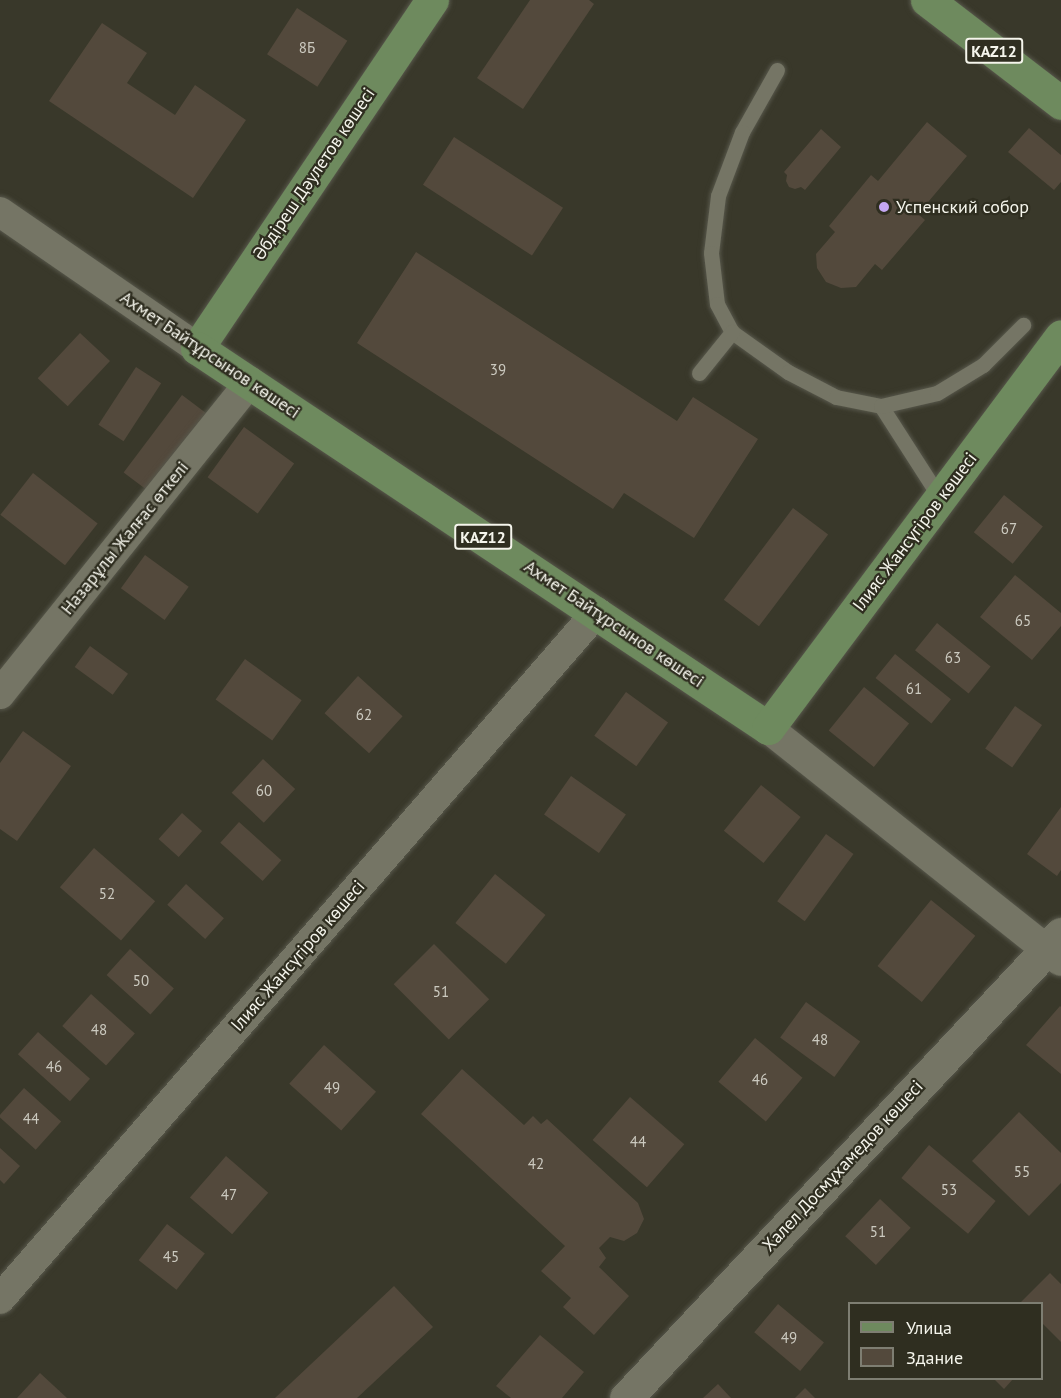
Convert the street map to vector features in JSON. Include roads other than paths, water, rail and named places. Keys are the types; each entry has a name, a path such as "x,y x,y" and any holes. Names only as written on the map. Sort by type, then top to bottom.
{"main road":[{"name":"Әбдіреш Дәулетов көшесі","path":"197,348 432,0"},
{"name":"KAZ12","path":"927,0 1061,103"},
{"name":"Ілияс Жансүгіров көшесі","path":"768,728 1061,336"},
{"name":"Ахмет Байтұрсынов көшесі","path":"197,348 597,612 768,728"}],"street":[{"name":"Ахмет Байтұрсынов көшесі","path":"0,212 197,348"},
{"name":"Назарұлы Жалғас өткелі","path":"0,694 250,382"},
{"name":"Ілияс Жансүгіров көшесі","path":"0,1299 597,612"},
{"name":"Ахмет Байтұрсынов көшесі","path":"768,728 1056,948"},
{"name":"Халел Досмұхамедов көшесі","path":"626,1398 1056,948"}],"lane":[{"path":"777,70 742,132 718,196 711,253 717,304 732,332 788,372 836,397 881,406 938,393 983,365 1023,325"},
{"path":"699,372 732,332"},
{"path":"881,406 940,498"}],"place":[{"name":"Успенский собор","path":"884,207"}]}
